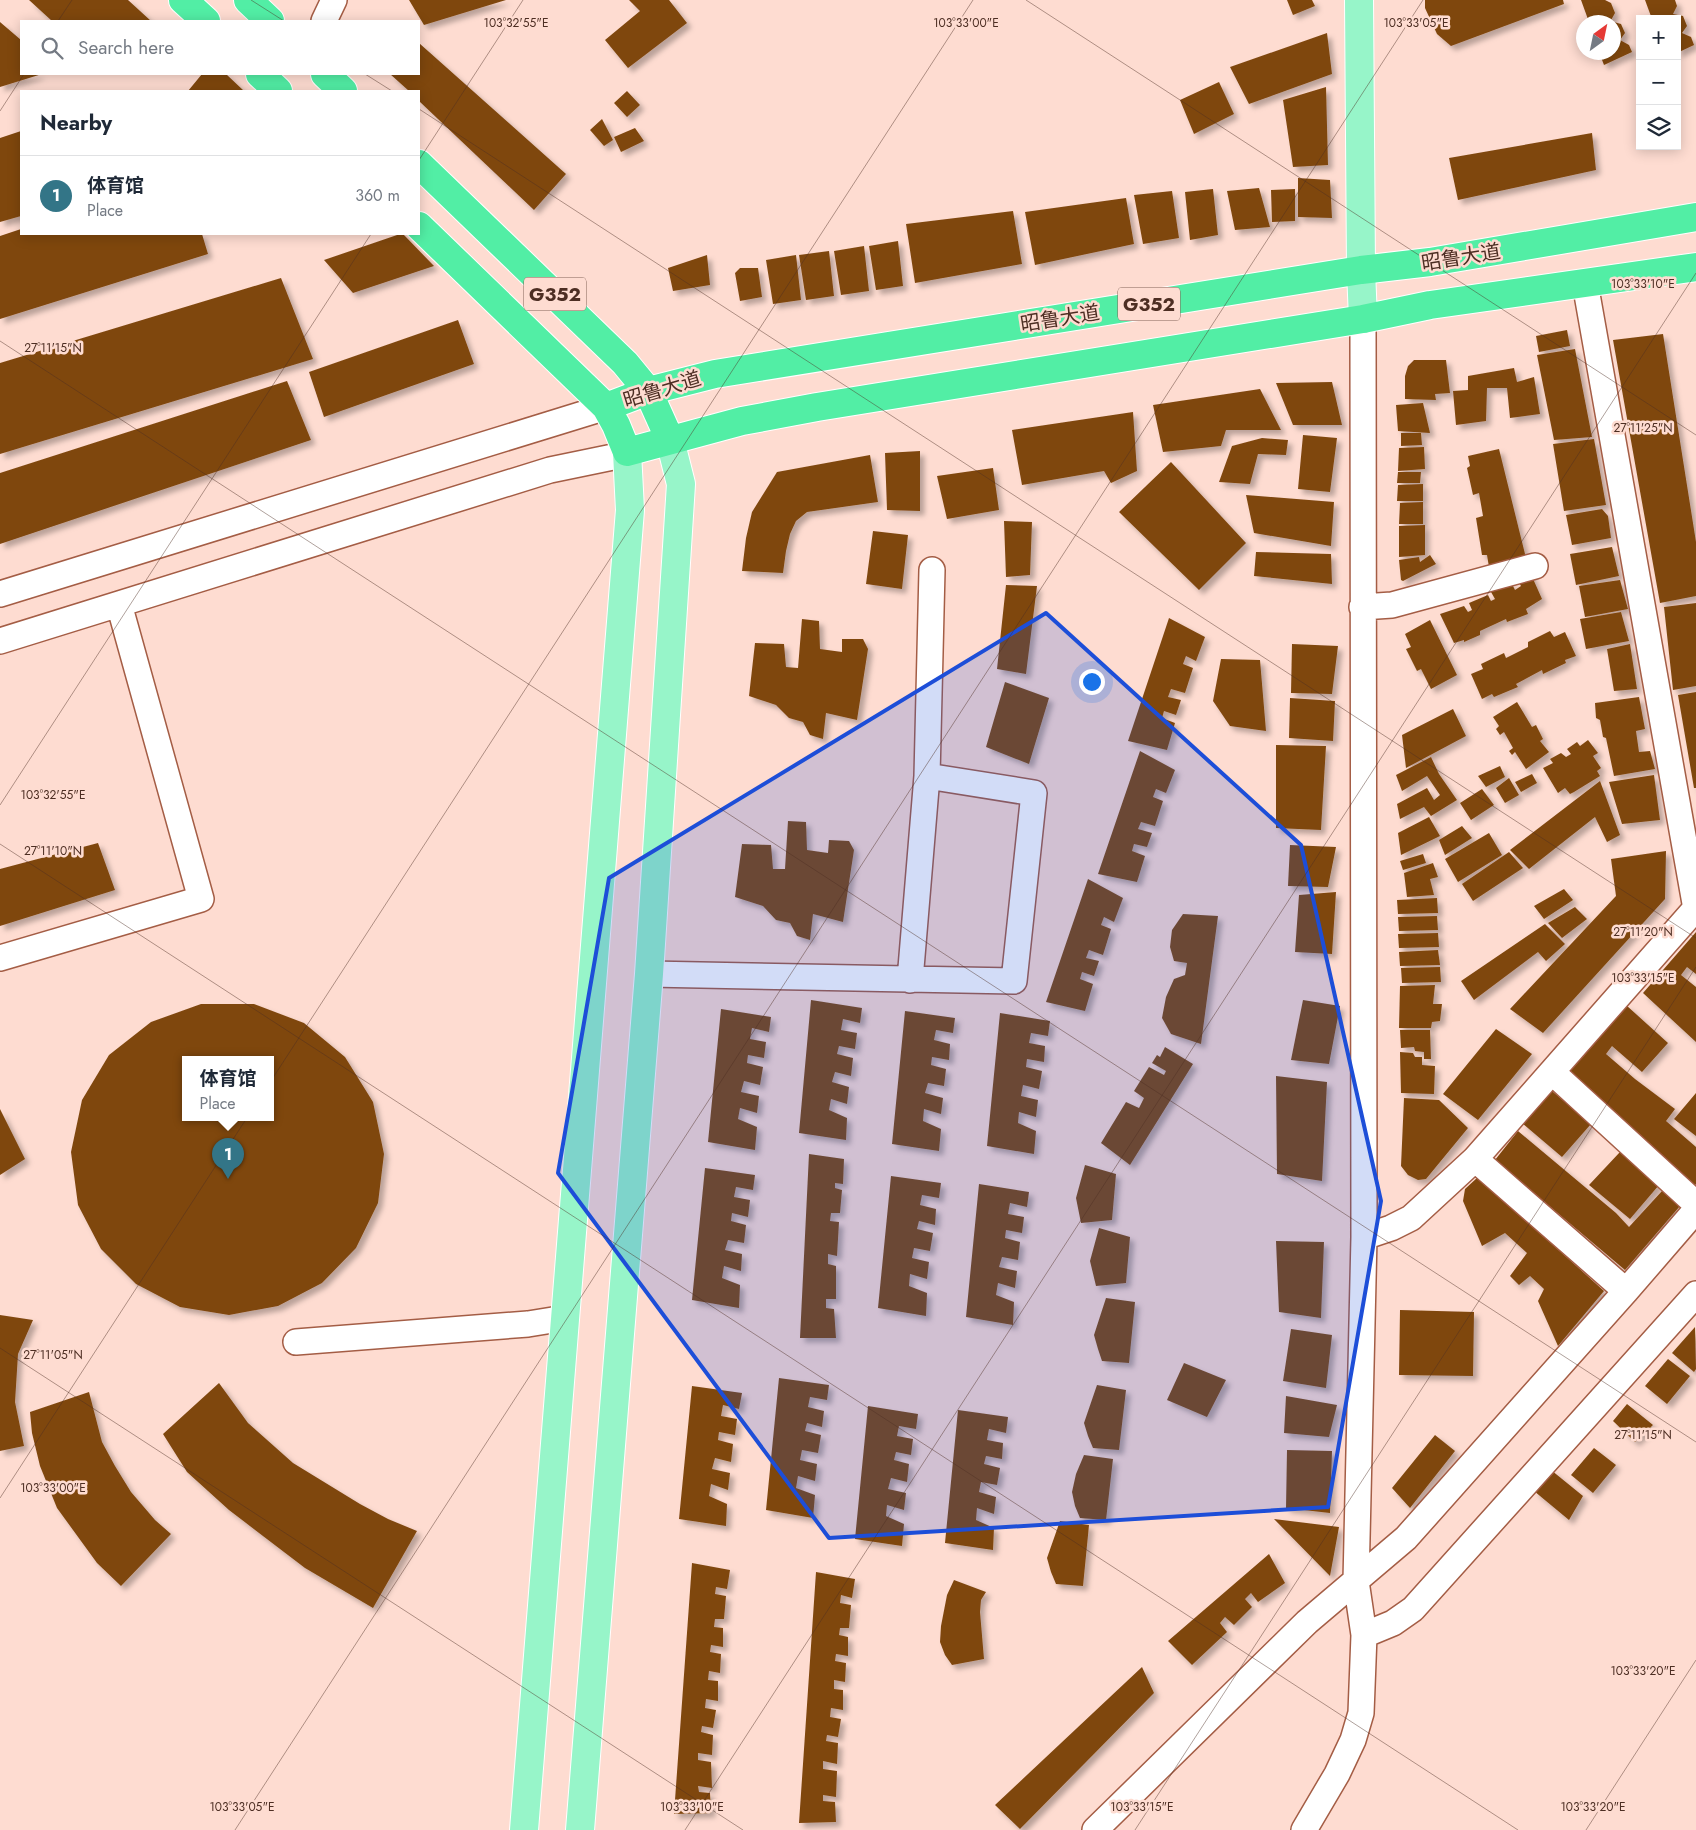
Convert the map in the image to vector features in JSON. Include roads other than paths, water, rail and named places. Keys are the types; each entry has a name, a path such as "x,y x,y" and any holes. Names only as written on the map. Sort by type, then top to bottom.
{"highway":[{"path":"184,0 205,20"},
{"path":"248,0 269,20"},
{"path":"261,75 277,90"},
{"path":"326,75 342,90"},
{"name":"G352","path":"420,165 625,363 648,391 670,440"},
{"name":"昭鲁大道","path":"606,407 648,391 715,374 1361,270 1430,262 1696,217"},
{"name":"G352","path":"420,227 606,407 627,452 742,421 817,407 1363,319 1430,305 1696,266"}],"main road":[{"path":"1359,0 1363,319"},
{"path":"580,1830 649,974 681,484 670,440"},
{"path":"524,1830 630,510 627,452"}],"street":[{"path":"324,20 334,0"},
{"path":"1364,1237 1392,1228 1411,1218 1475,1159 1696,908 1585,283"},
{"path":"1304,1830 1337,1774 1353,1740 1362,1713 1364,1636 1356,1581 1364,1237 1363,319"},
{"path":"0,594 606,407"},
{"path":"0,641 550,470 613,457 627,452"},
{"path":"1362,607 1392,605 1535,566"},
{"path":"910,980 927,776 932,570"},
{"path":"0,958 201,900 119,604"},
{"path":"649,974 1014,982 1034,793 927,776"},
{"path":"1552,1072 1696,1204"},
{"path":"1475,1159 1626,1292"},
{"path":"1095,1830 1307,1622 1406,1538 1626,1292 1696,1210"},
{"path":"1364,1636 1393,1623 1413,1609 1696,1294"},
{"path":"296,1342 528,1324 565,1318"}],"place":[{"name":"体育馆","path":"228,1179"}]}
